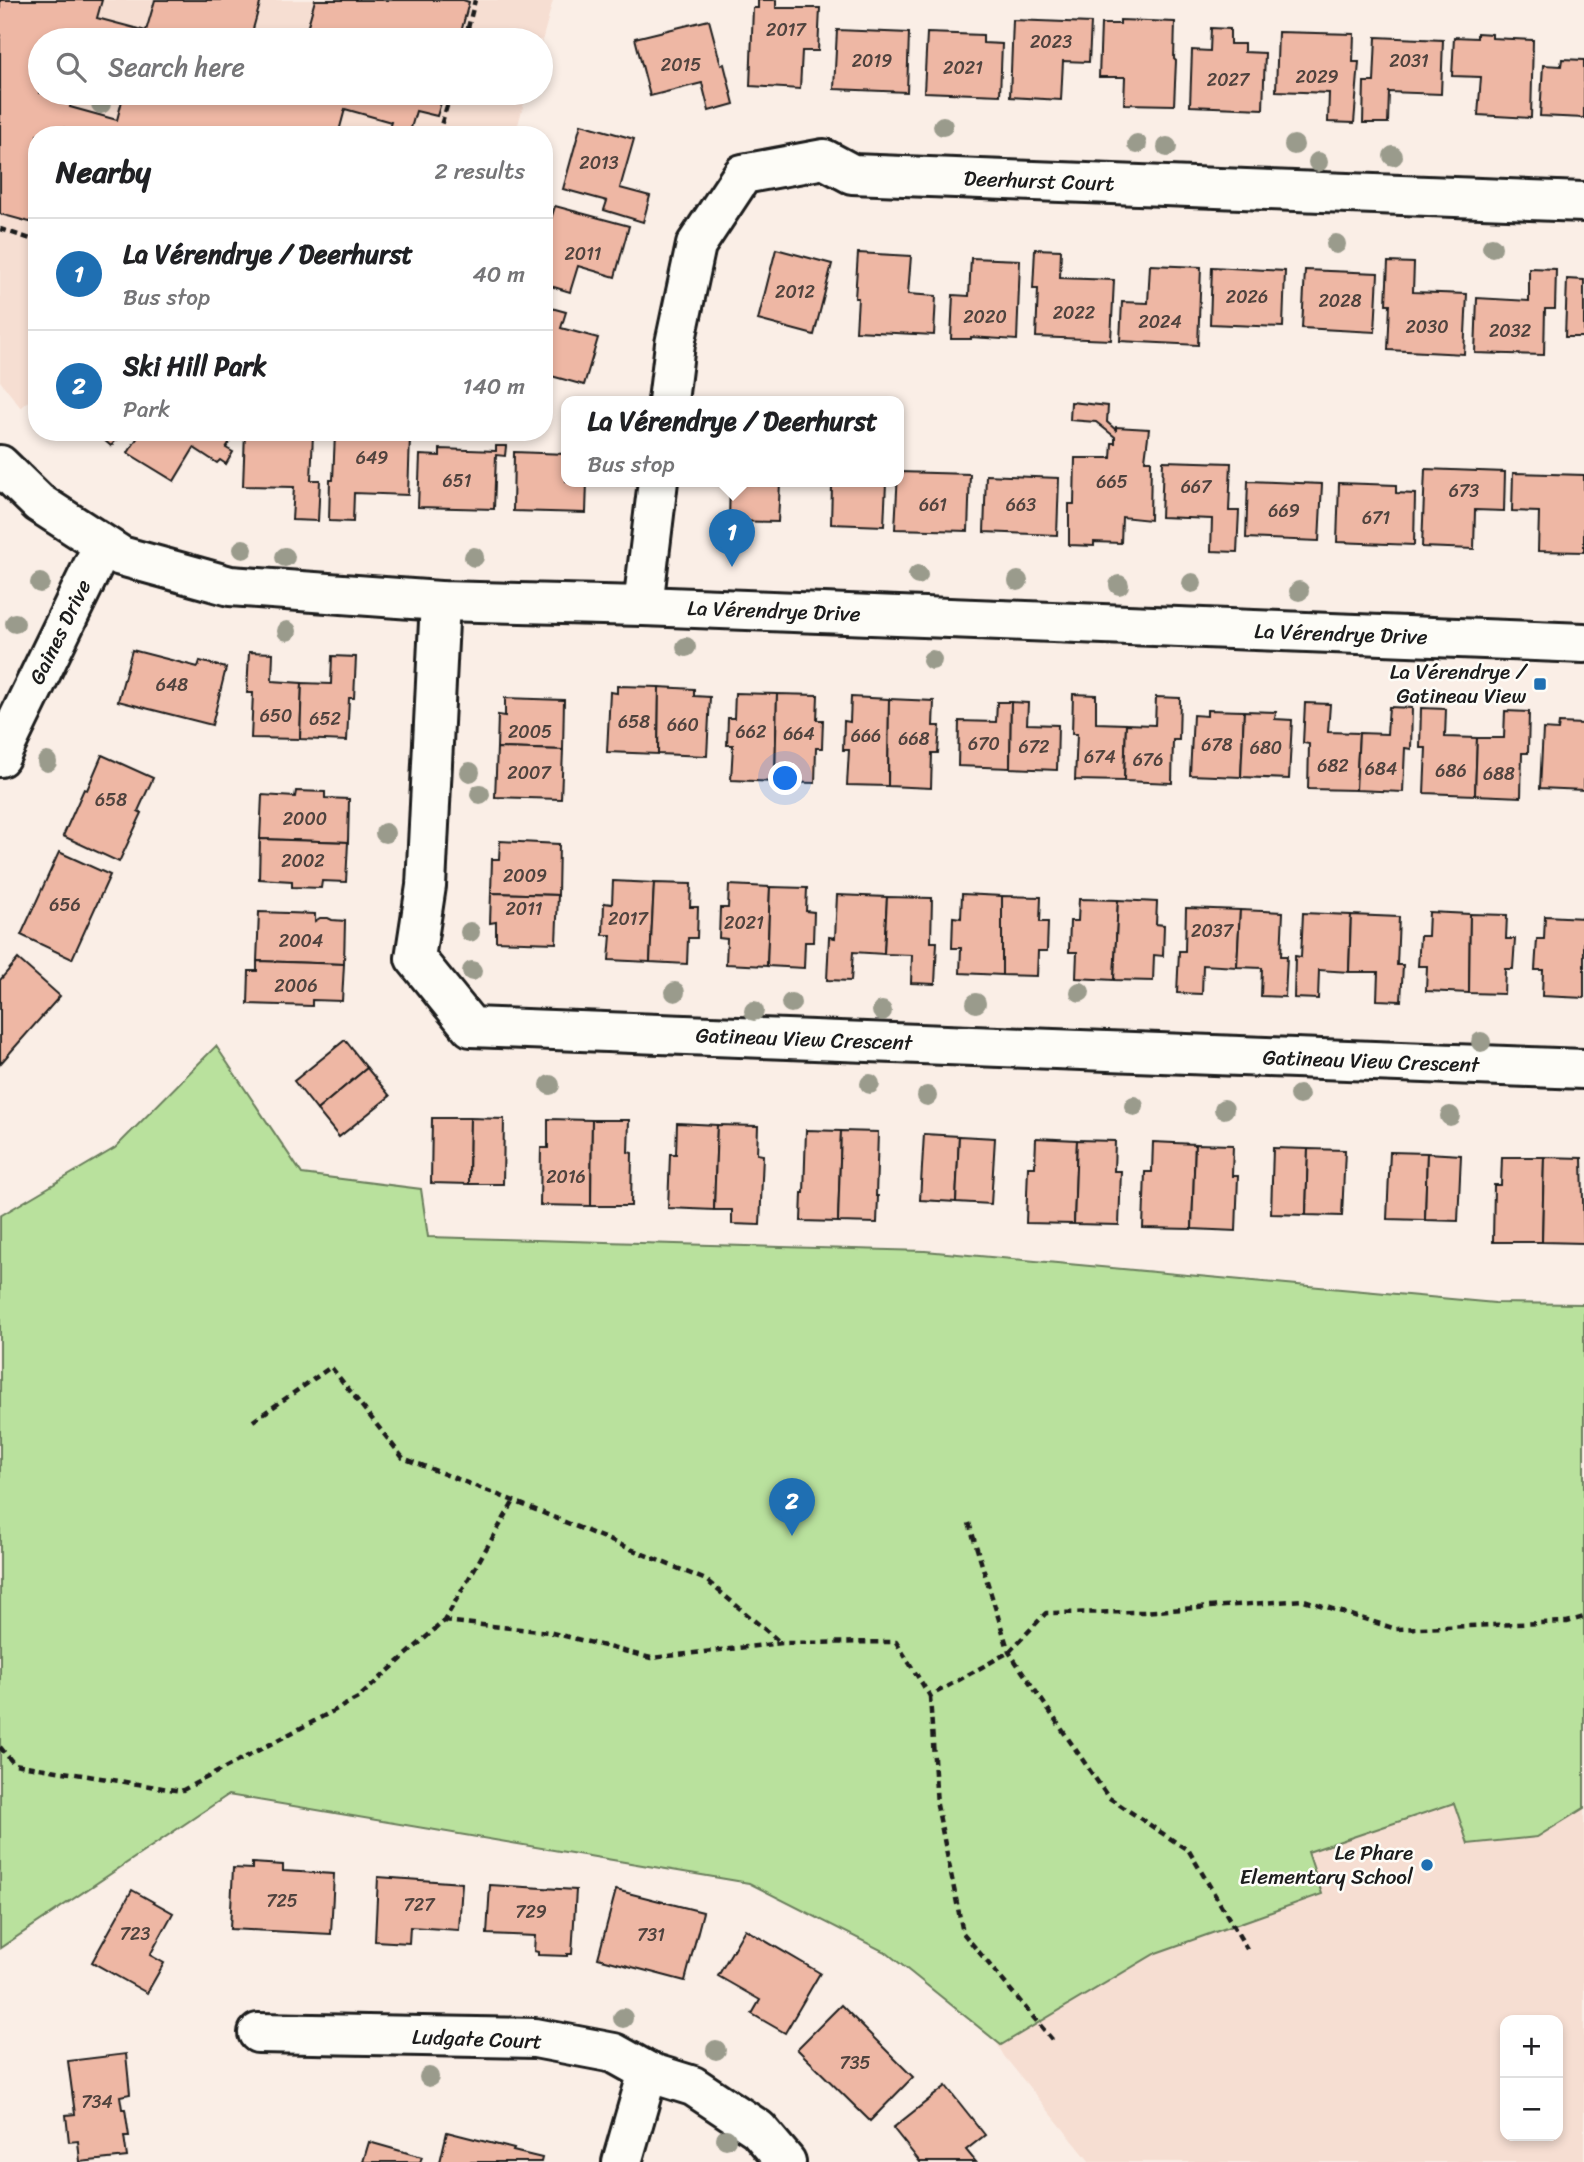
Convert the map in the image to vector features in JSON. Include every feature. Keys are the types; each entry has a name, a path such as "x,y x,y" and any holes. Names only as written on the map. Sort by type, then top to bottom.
{"street":[{"name":"Deerhurst Court","path":"669,396 696,245 743,174 824,159 852,174 1584,202"},
{"name":"La Vérendrye Drive","path":"0,465 39,503 121,556 230,586 440,601 643,606 1584,643"},
{"path":"643,606 657,487"},
{"name":"Gaines Drive","path":"0,757 103,545"},
{"name":"Gatineau View Crescent","path":"440,601 426,886 415,958 471,1027 1584,1069"},
{"name":"Ludgate Court","path":"258,2033 535,2038 614,2053 648,2071 693,2086 758,2129 786,2162"},
{"path":"622,2162 648,2071"}],"path":[{"path":"469,28 475,0"},
{"path":"441,126 447,105"},
{"path":"0,229 28,238"},
{"path":"253,1421 331,1367 403,1458 706,1580 782,1643"},
{"path":"0,1747 14,1764 181,1791 358,1698 444,1621 514,1501"},
{"path":"970,1523 1009,1651 1108,1797 1189,1851 1247,1949"},
{"path":"930,1696 1009,1651 1046,1613 1143,1612 1304,1600 1396,1629 1567,1622 1584,1617"},
{"path":"444,1621 549,1632 651,1658 782,1643 896,1642 930,1696 937,1805 963,1933 1055,2043"}],"shaded area":[{"path":"0,0 553,0 546,28 28,28 28,105 524,105 518,126 28,126 28,401 21,408 0,381"},
{"name":"Le Phare Elementary School","path":"1584,1760 1584,2162 1090,2162 1004,2056 957,1970"}],"green space":[{"path":"216,1046 302,1174 421,1189 428,1237 925,1251 1495,1303 1584,1304 1584,1808 1537,1837 1468,1844 1454,1803 1308,1852 1322,1894 1156,1953 1001,2045 887,1953 749,1883 228,1795 0,1948 0,1216 115,1148"}],"building":[{"path":"0,0 102,0 97,18 135,28 28,28 28,105 71,105 117,120 121,105 440,105 437,116 416,111 412,126 390,126 391,122 345,109 340,126 28,126 28,222 0,214"},
{"path":"155,0 261,0 253,28 147,28"},
{"path":"315,0 469,2 462,28 307,28"},
{"path":"758,0 776,0 776,8 820,8 818,51 802,51 800,89 750,86 753,8 758,8"},
{"path":"709,20 734,104 709,111 702,83 650,96 635,38"},
{"path":"1013,20 1091,23 1089,62 1063,61 1061,100 1010,97"},
{"path":"1120,20 1175,22 1174,105 1124,104 1125,77 1099,77 1101,24 1120,24"},
{"path":"1211,28 1230,29 1230,44 1244,44 1244,52 1265,53 1263,109 1190,106 1192,50 1210,51"},
{"path":"837,30 909,33 907,92 834,89"},
{"path":"1278,32 1354,34 1353,62 1359,62 1354,123 1328,122 1329,93 1276,91"},
{"path":"927,33 983,35 983,43 1002,44 1000,95 924,92"},
{"path":"1477,33 1492,34 1492,38 1533,40 1531,118 1478,115 1481,77 1452,76 1454,37 1477,38"},
{"path":"1376,37 1443,40 1441,94 1389,92 1388,123 1363,123 1364,82 1374,82"},
{"path":"1562,59 1584,60 1584,118 1540,116 1543,65 1561,66"},
{"path":"581,124 634,139 620,188 650,196 643,222 604,210 607,201 563,189"},
{"path":"555,206 629,226 615,277 578,266 570,292 553,287"},
{"path":"776,249 832,264 814,335 758,320"},
{"path":"1035,249 1061,250 1060,278 1114,280 1111,340 1036,337 1038,289 1033,289"},
{"path":"858,253 911,256 908,294 936,296 934,335 856,331"},
{"path":"971,258 1020,260 1017,340 971,337 951,339 953,295 969,296"},
{"path":"1388,262 1414,263 1413,292 1467,294 1464,354 1388,350"},
{"path":"1150,265 1201,267 1198,345 1120,341 1122,302 1148,303"},
{"path":"1212,267 1285,271 1283,327 1210,324"},
{"path":"1529,268 1556,269 1555,309 1545,309 1544,355 1475,353 1477,298 1529,301"},
{"path":"1305,270 1378,273 1375,332 1302,328"},
{"path":"1567,279 1584,280 1584,337 1565,337"},
{"path":"553,308 566,312 561,328 598,338 584,385 553,376"},
{"path":"1071,402 1108,406 1107,422 1116,430 1116,427 1149,429 1145,460 1151,460 1150,520 1122,517 1121,543 1069,545 1069,504 1074,504 1075,458 1111,458 1112,443 1115,443 1115,437 1096,422 1070,420"},
{"path":"135,441 230,441 226,448 233,452 226,464 220,460 217,463 194,448 174,481 128,453"},
{"path":"245,441 313,441 311,480 320,480 318,521 292,520 294,487 243,486"},
{"path":"335,441 410,441 408,495 354,493 353,522 329,521 330,480 333,480"},
{"path":"496,446 506,446 505,456 496,455 494,509 418,507 420,455 440,456 440,449 496,451"},
{"path":"514,452 561,454 561,487 587,487 586,513 513,511"},
{"path":"1163,461 1231,463 1229,511 1239,511 1237,552 1211,551 1212,519 1161,517"},
{"path":"1425,469 1505,472 1504,511 1475,510 1474,549 1422,547"},
{"path":"904,472 970,474 968,531 895,529 897,487 904,487"},
{"path":"1513,473 1584,475 1584,552 1538,551 1539,512 1512,511"},
{"path":"986,475 1059,478 1057,535 984,532"},
{"path":"1248,481 1322,484 1319,541 1246,538"},
{"path":"1339,483 1396,485 1396,493 1415,494 1414,545 1337,542"},
{"path":"730,487 780,487 778,522 729,521"},
{"path":"832,487 886,487 884,526 831,524"},
{"path":"132,650 198,667 200,661 226,668 212,725 118,701"},
{"path":"249,652 273,653 272,681 302,683 300,739 251,738 253,693 247,693"},
{"path":"332,656 356,657 354,698 349,698 347,741 300,739 302,683 331,684"},
{"path":"617,686 659,687 658,754 607,752 610,692 617,693"},
{"path":"659,687 694,689 694,696 710,697 707,756 658,754"},
{"path":"735,693 777,694 775,782 731,780 733,745 727,745 728,718 734,718"},
{"path":"777,694 818,695 817,720 823,720 822,748 816,748 815,783 775,782"},
{"path":"1073,694 1096,695 1096,723 1126,724 1124,781 1075,780 1077,734 1072,734"},
{"path":"851,697 889,699 888,786 847,785 849,750 843,750 844,721 850,722"},
{"path":"1156,697 1180,698 1179,740 1173,740 1172,783 1124,781 1126,724 1155,725"},
{"path":"505,698 564,700 563,750 497,748 498,715 505,716"},
{"path":"889,699 934,701 933,726 940,726 938,753 932,753 931,788 888,786"},
{"path":"997,702 1011,702 1010,768 958,766 959,721 996,722"},
{"path":"1011,702 1028,703 1027,724 1058,725 1057,770 1010,768"},
{"path":"1305,703 1330,704 1328,732 1359,733 1356,790 1308,789 1309,744 1303,743"},
{"path":"1389,707 1412,708 1411,749 1405,748 1403,792 1356,790 1359,733 1387,734"},
{"path":"1421,708 1446,709 1445,737 1477,738 1475,795 1424,793 1426,748 1420,748"},
{"path":"1207,710 1244,711 1241,777 1190,775 1193,715 1207,716"},
{"path":"1244,711 1276,712 1275,719 1292,720 1289,779 1241,777"},
{"path":"1505,711 1529,712 1528,753 1522,753 1521,797 1475,795 1477,738 1504,738"},
{"path":"1559,723 1584,724 1584,790 1540,788 1543,729 1558,730"},
{"path":"497,748 563,750 561,799 495,797"},
{"path":"102,755 153,778 138,811 142,813 119,862 63,836"},
{"path":"296,791 325,792 325,798 349,799 348,842 260,839 262,795 295,797"},
{"path":"260,839 348,842 346,882 322,881 321,888 292,887 292,881 259,879"},
{"path":"500,841 559,844 558,895 491,893 492,859 499,859"},
{"path":"59,852 110,875 72,959 21,935"},
{"path":"613,881 654,883 650,962 609,960 611,935 603,935 604,903 612,904"},
{"path":"654,883 691,884 690,907 698,907 697,938 688,938 687,964 650,962"},
{"path":"729,885 770,887 767,966 726,964 727,939 719,938 720,908 728,908"},
{"path":"770,887 807,888 806,911 814,912 813,942 805,942 804,968 767,966"},
{"path":"491,893 558,895 556,943 496,941 496,922 490,923"},
{"path":"962,894 1002,896 1002,975 960,973 961,948 952,948 953,917 961,918"},
{"path":"837,895 887,897 884,954 853,952 851,981 827,980 829,937 835,938"},
{"path":"1002,896 1041,897 1040,922 1048,922 1047,951 1038,951 1037,976 1002,975"},
{"path":"887,897 932,898 931,942 937,942 935,984 911,983 912,955 884,954"},
{"path":"1079,899 1118,900 1114,980 1076,978 1077,952 1069,952 1070,921 1078,921"},
{"path":"1118,900 1157,902 1156,924 1164,925 1163,956 1154,955 1153,981 1114,980"},
{"path":"1186,908 1240,910 1237,967 1203,965 1202,994 1177,993 1179,951 1185,951"},
{"path":"1240,910 1283,912 1281,956 1287,956 1285,997 1261,996 1262,968 1237,967"},
{"path":"259,912 315,914 315,921 328,918 345,921 344,964 257,961"},
{"path":"1429,912 1470,914 1469,993 1426,991 1427,966 1418,966 1420,936 1428,936"},
{"path":"1303,913 1351,915 1349,972 1319,970 1318,999 1294,998 1295,956 1301,957"},
{"path":"1470,914 1507,915 1506,939 1515,939 1513,969 1505,969 1504,994 1469,993"},
{"path":"1351,915 1399,917 1397,965 1403,965 1401,1001 1377,1000 1378,972 1349,972"},
{"path":"1545,916 1584,918 1584,998 1542,996 1543,970 1535,970 1537,939 1544,939"},
{"path":"18,959 60,996 0,1064 0,980"},
{"path":"257,961 344,964 342,1001 312,1000 312,1006 248,1004 249,971 257,971"},
{"path":"345,1040 367,1068 317,1110 294,1081"},
{"path":"367,1068 390,1096 339,1137 317,1110"},
{"path":"432,1118 470,1118 469,1184 431,1183"},
{"path":"470,1118 504,1119 503,1184 469,1184"},
{"path":"548,1119 592,1120 591,1206 540,1205 541,1148 548,1148"},
{"path":"592,1120 629,1120 628,1152 632,1153 631,1206 591,1206"},
{"path":"677,1123 717,1125 714,1210 668,1208 670,1154 676,1154"},
{"path":"717,1125 758,1126 757,1154 763,1155 760,1225 732,1224 732,1210 714,1210"},
{"path":"806,1130 841,1131 838,1222 801,1221"},
{"path":"841,1131 878,1132 877,1223 838,1222"},
{"path":"924,1134 959,1136 956,1202 920,1200"},
{"path":"959,1136 995,1138 991,1204 956,1202"},
{"path":"1036,1138 1077,1140 1074,1224 1026,1223 1028,1167 1035,1167"},
{"path":"1077,1140 1115,1141 1114,1171 1121,1171 1119,1225 1074,1224"},
{"path":"1153,1142 1195,1144 1192,1229 1143,1228 1145,1172 1152,1172"},
{"path":"1195,1144 1233,1145 1232,1176 1238,1176 1236,1231 1192,1229"},
{"path":"1273,1148 1308,1149 1306,1215 1271,1214"},
{"path":"1308,1149 1345,1150 1342,1216 1306,1215"},
{"path":"1390,1152 1427,1153 1425,1220 1387,1219"},
{"path":"1427,1153 1461,1155 1458,1221 1425,1220"},
{"path":"1502,1157 1544,1157 1542,1242 1493,1242 1494,1185 1501,1185"},
{"path":"1544,1157 1582,1158 1584,1243 1542,1242"},
{"path":"252,1863 283,1865 283,1871 334,1874 331,1934 230,1929 233,1868 252,1869"},
{"path":"378,1877 462,1883 459,1930 410,1927 409,1943 375,1941"},
{"path":"490,1885 576,1890 572,1954 538,1955 538,1952 534,1951 535,1936 487,1934"},
{"path":"132,1890 173,1913 150,1955 164,1963 147,1993 92,1962"},
{"path":"616,1890 703,1912 685,1981 598,1958"},
{"path":"745,1929 820,1973 785,2033 752,2014 760,2000 718,1976"},
{"path":"841,2005 913,2077 870,2121 797,2049"},
{"path":"126,2054 130,2094 120,2096 129,2136 124,2136 127,2157 80,2162 78,2141 69,2142 66,2115 75,2114 68,2061"},
{"path":"946,2086 985,2135 966,2150 976,2162 920,2162 893,2128"},
{"path":"447,2132 514,2149 513,2151 542,2158 541,2162 440,2162"},
{"path":"369,2142 422,2157 420,2162 363,2162"}],"place":[{"name":"La Vérendrye / Deerhurst","path":"732,567"},
{"name":"La Vérendrye / Gatineau View","path":"1540,684"},
{"name":"Ski Hill Park","path":"792,1536"},
{"name":"Le Phare Elementary School","path":"1427,1865"}]}
